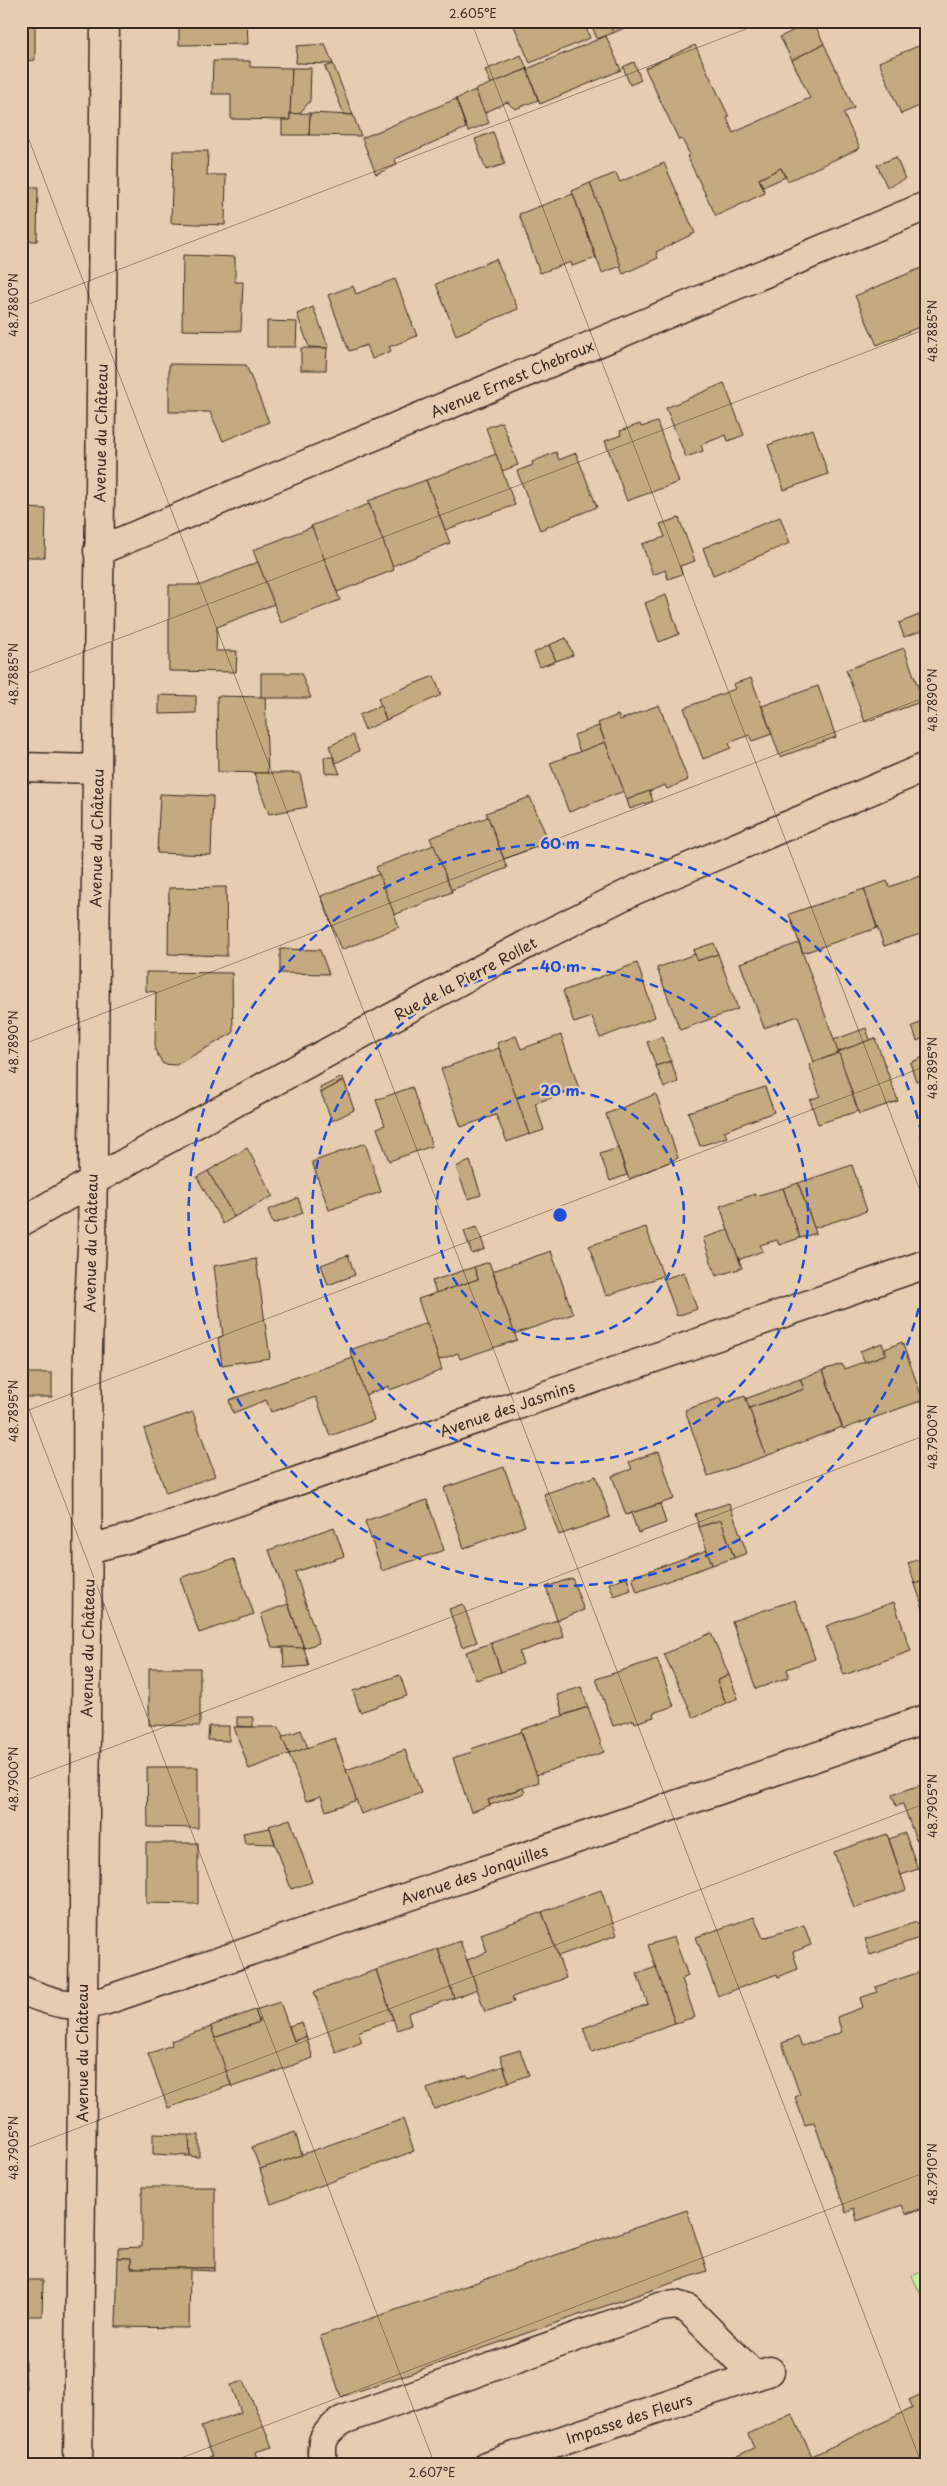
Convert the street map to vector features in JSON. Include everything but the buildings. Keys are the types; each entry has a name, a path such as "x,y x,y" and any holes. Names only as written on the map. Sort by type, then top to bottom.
{"street":[{"name":"Avenue du Château","path":"78,2465 81,2006 88,1549 104,21"},
{"name":"Avenue Ernest Chebroux","path":"98,551 926,206"},
{"path":"21,767 96,769"},
{"name":"Rue de la Pierre Rollet","path":"21,1222 153,1147 516,950 618,898 926,767"},
{"name":"Avenue des Jasmins","path":"88,1549 135,1537 926,1264"},
{"name":"Avenue des Jonquilles","path":"21,1990 60,2004 81,2006 147,1986 926,1719"},
{"name":"Impasse des Fleurs","path":"323,2465 321,2446 328,2430 342,2420 660,2307 676,2305 688,2309 763,2373 488,2465"}],"green space":[{"path":"926,2270 926,2305 912,2276"}]}
